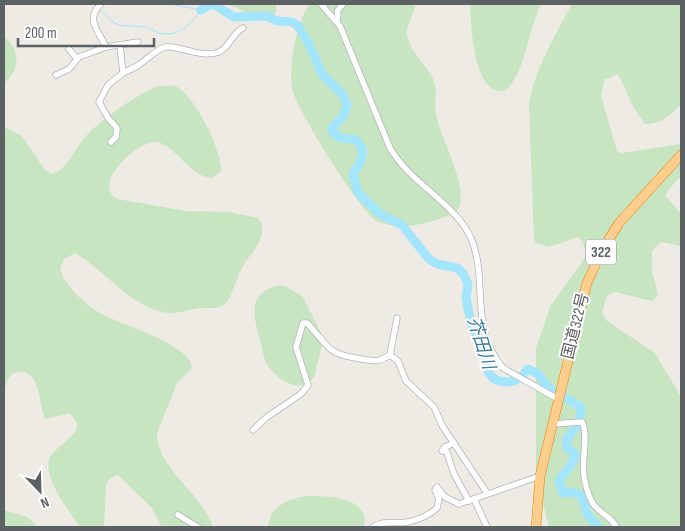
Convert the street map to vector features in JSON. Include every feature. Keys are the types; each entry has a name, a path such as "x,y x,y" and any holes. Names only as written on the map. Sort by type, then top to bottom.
{"highway":[{"name":"国道322号","path":"536,527 540,476 582,297 601,252 619,223 681,155"}],"street":[{"path":"321,4 337,22 390,148 399,163 455,215 470,236 476,251 483,333 496,361 503,368 558,398"},
{"path":"337,22 338,10 343,4"},
{"path":"99,6 92,20 106,47"},
{"path":"111,142 116,137 117,128 108,118 99,102 108,85 123,73 140,65 150,54 164,47 204,53 221,51 237,31 243,28"},
{"path":"56,75 69,69 79,56 106,47 138,42"},
{"path":"120,46 123,73"},
{"path":"69,49 77,59"},
{"path":"390,355 397,318"},
{"path":"254,430 267,416 301,394 308,385 296,348 296,339 303,323 307,323 328,348 337,355 377,362 390,355"},
{"path":"390,355 398,361 406,381 434,407 454,443 487,493"},
{"path":"552,424 582,422 585,430 582,455 584,479 595,506 614,522 616,527"},
{"path":"454,443 443,449 454,474 472,500 487,527"},
{"path":"373,527 385,522 408,522 429,515 437,508 439,498 435,490 437,487 455,503 472,500 487,493 540,476"},
{"path":"178,515 198,527"}],"green space":[{"path":"228,4 276,4 276,11 273,16 258,18"},
{"path":"310,4 415,4 407,28 407,36 412,48 433,79 436,91 438,123 458,177 461,202 457,211 418,225 396,226 377,221 357,200 304,116 292,88 293,56 297,32"},
{"path":"470,4 541,4 518,73 506,90 495,90 487,83 480,72 473,42"},
{"path":"572,4 681,4 681,105 661,121 645,124 634,108 618,74 604,80 601,96 617,151 622,153 681,144 681,177 665,195 681,214 681,246 661,242 652,251 652,271 658,295 652,301 615,292 607,296 602,312 607,321 655,353 681,397 681,527 549,527 536,476 536,348 551,305 585,258 586,252 583,242 578,237 549,247 536,243 534,239 529,104 541,65"},
{"path":"4,37 10,42 16,54 16,66 4,83"},
{"path":"159,86 175,86 183,91 190,100 206,124 217,151 221,171 212,178 203,176 168,147 154,142 137,149 119,165 109,184 110,192 117,199 186,211 228,212 258,218 262,229 260,241 243,266 226,303 211,308 175,313 158,311 133,298 75,253 64,259 60,269 70,287 81,299 98,312 167,342 180,350 188,359 192,368 177,383 157,433 159,446 164,458 200,503 213,527 162,527 151,507 117,474 108,480 106,485 104,527 80,527 63,502 52,481 48,461 52,454 75,433 77,423 70,413 45,419 38,389 31,376 26,373 14,373 8,378 4,397 4,127 22,136 45,170 52,174 64,167 83,139 102,121 131,100"},
{"path":"276,286 285,286 303,297 321,333 322,345 314,377 309,383 296,385 282,380 267,364 256,322 255,307 261,294"},
{"path":"309,496 337,498 355,504 361,510 364,517 364,527 268,527 273,513 282,504"},
{"path":"4,510 27,517 38,527 4,527"}],"waterway":[{"path":"100,10 106,17 117,24 145,27 167,34 184,28 201,10 169,4"},
{"name":"芥田川","path":"201,10 211,4"},
{"name":"芥田川","path":"213,4 234,17 267,16 277,21 292,22 298,26 309,44 322,74 342,94 346,102 347,106 342,118 333,126 332,131 340,138 354,139 361,147 361,160 353,174 358,193 380,214 402,225 429,259 437,264 457,268 463,273 468,284 466,298 471,323 485,354 489,373 494,379 509,382 521,377 528,369 538,374 549,388 581,407 579,421 566,441 567,448 574,453 575,458 559,481 563,493 571,492 581,495 587,514 598,527"}]}
